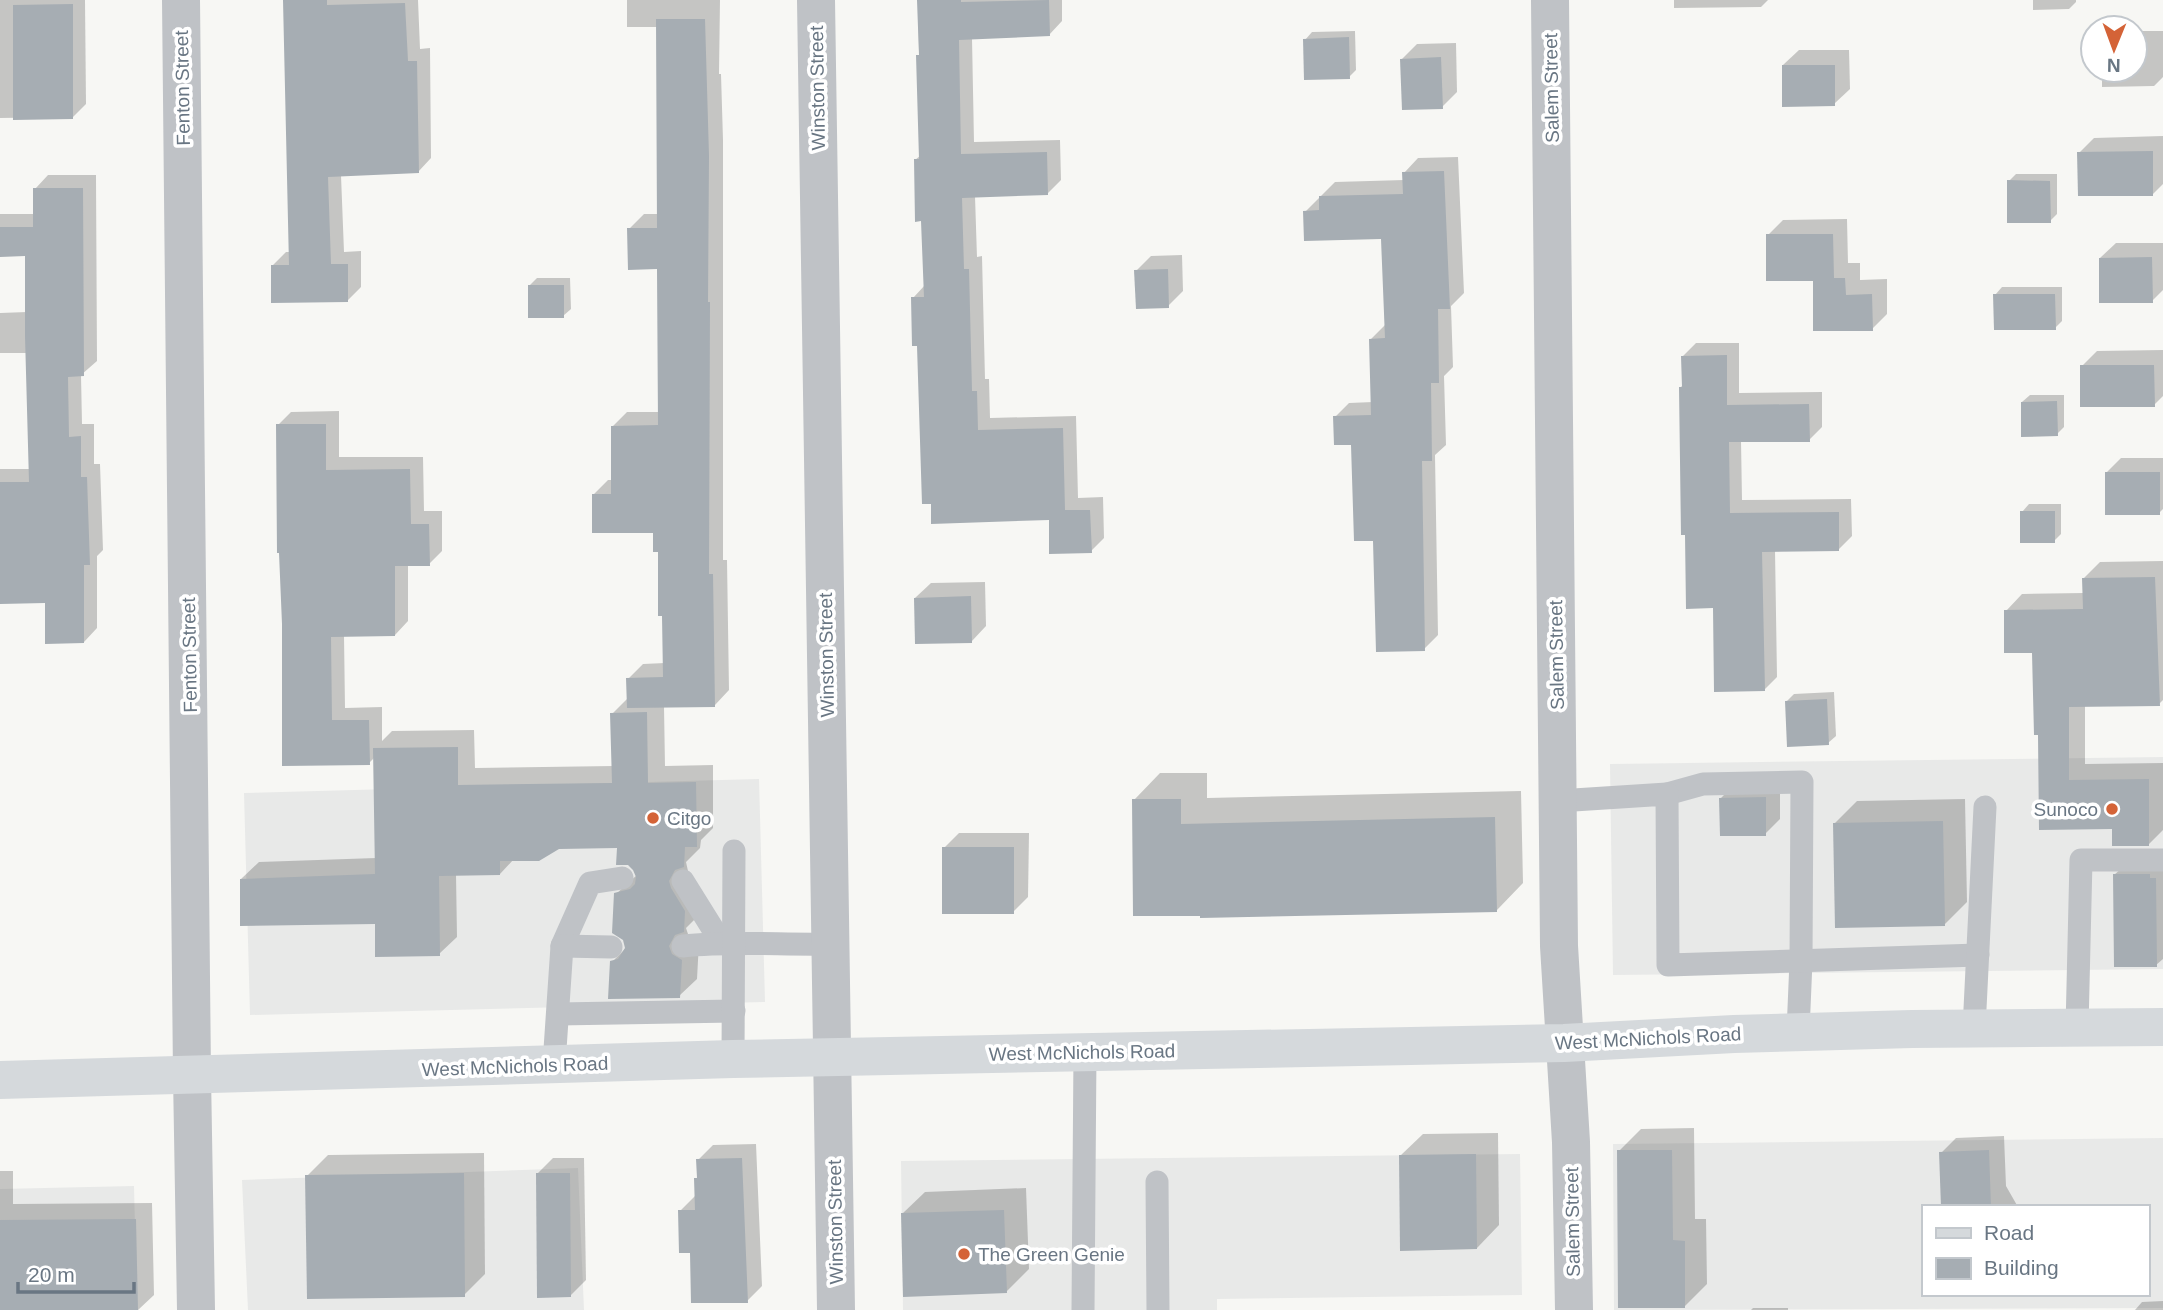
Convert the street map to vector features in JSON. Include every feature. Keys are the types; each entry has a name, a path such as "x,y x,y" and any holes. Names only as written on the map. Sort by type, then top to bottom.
{"main road":[{"name":"West McNichols Road","path":"0,1080 733,1059 1564,1043 1798,1032 2163,1027"}],"street":[{"name":"Fenton Street","path":"181,0 196,1310"},
{"name":"Winston Street","path":"816,0 836,1310"},
{"name":"Salem Street","path":"1550,0 1559,946 1571,1142 1574,1310"}],"lane":[{"path":"1558,802 1667,794 1703,784 1802,782 1798,1032"},
{"path":"1667,794 1668,965 1978,955"},
{"path":"1974,1028 1985,807"},
{"path":"733,1059 734,1011 728,942 734,851"},
{"path":"2077,1028 2081,860 2163,860"},
{"path":"554,1065 562,946 590,883 622,878"},
{"path":"683,881 728,942"},
{"path":"683,946 728,942 830,944"},
{"path":"562,946 611,947"},
{"path":"558,1014 734,1011"},
{"path":"1083,1310 1085,1052"},
{"path":"1157,1182 1158,1310"}],"shaded area":[{"path":"2163,757 2163,969 1613,975 1610,764"},
{"path":"759,779 765,1002 250,1015 244,793"},
{"path":"2163,1138 2163,1308 1614,1310 1613,1144"},
{"path":"1520,1154 1522,1295 1217,1299 1217,1310 903,1310 901,1161"},
{"path":"578,1168 584,1310 248,1310 242,1180"},
{"path":"134,1186 137,1310 0,1310 0,1189"}],"building":[{"path":"283,0 327,0 327,5 405,3 408,61 417,61 419,173 328,177 331,264 348,264 348,302 271,303 271,265 289,265"},
{"path":"917,0 1049,0 1050,36 959,40 961,154 1047,152 1048,195 962,198 964,269 969,269 972,391 977,391 978,430 1063,428 1065,510 1090,510 1092,553 1049,554 1049,520 931,524 931,504 922,504 917,346 912,346 911,297 924,297 921,221 915,222 914,159 919,159"},
{"path":"73,4 73,119 13,120 13,5"},
{"path":"656,19 705,19 709,156 709,574 713,574 715,707 627,708 626,678 663,677 662,616 658,616 658,552 653,552 653,533 592,533 592,494 611,494 611,426 658,425 657,269 628,270 627,228 657,228"},
{"path":"1349,37 1350,79 1304,80 1303,39"},
{"path":"1441,57 1443,109 1402,110 1400,59"},
{"path":"1782,65 1835,65 1835,106 1782,107"},
{"path":"2153,151 2153,196 2078,196 2077,152"},
{"path":"1444,171 1450,309 1438,309 1439,383 1431,383 1432,461 1422,461 1425,651 1376,652 1373,541 1354,541 1351,445 1334,445 1333,416 1371,415 1369,339 1385,338 1381,239 1304,241 1303,211 1319,210 1319,196 1403,194 1402,172"},
{"path":"2007,180 2050,181 2051,223 2007,223"},
{"path":"33,188 83,188 84,376 68,377 69,437 81,436 81,477 87,477 90,565 84,565 84,643 45,644 45,603 0,604 0,482 29,482 25,256 0,257 0,227 33,227"},
{"path":"1766,234 1833,234 1834,278 1845,278 1846,295 1872,294 1873,331 1813,331 1813,281 1766,281"},
{"path":"2152,257 2153,303 2099,303 2099,258"},
{"path":"1168,269 1169,308 1136,309 1134,270"},
{"path":"528,285 564,285 564,318 528,318"},
{"path":"1993,294 2055,294 2056,330 1994,330"},
{"path":"1727,355 1727,405 1809,404 1810,442 1729,442 1730,513 1839,512 1839,551 1762,552 1765,691 1714,692 1713,608 1686,609 1685,535 1681,535 1681,356"},
{"path":"2080,365 2154,365 2155,407 2080,407"},
{"path":"2057,401 2058,436 2021,437 2021,402"},
{"path":"276,424 326,424 326,470 410,469 411,524 429,524 430,566 395,566 395,636 331,637 332,720 369,720 370,765 282,766 282,624 277,553"},
{"path":"2105,472 2160,472 2160,515 2105,515"},
{"path":"2020,511 2055,511 2055,543 2020,543"},
{"path":"2155,577 2160,706 2069,707 2069,780 2149,779 2149,846 2112,846 2112,829 2039,830 2038,735 2034,735 2032,653 2004,653 2004,610 2083,609 2082,578"},
{"path":"971,596 972,643 915,644 914,598"},
{"path":"1827,699 1829,745 1787,747 1785,701"},
{"path":"647,712 648,783 696,782 697,847 685,847 684,867 675,870 669,881 685,911 684,932 675,935 669,946 672,954 682,960 680,998 608,999 610,961 618,959 625,948 623,940 612,933 614,893 630,889 635,884 636,877 628,865 616,865 617,848 559,849 539,861 500,861 500,875 439,876 440,956 375,957 375,924 240,926 240,879 375,874 373,748 458,747 458,785 612,783 610,713"},
{"path":"1766,797 1766,836 1720,836 1719,798"},
{"path":"1132,799 1181,799 1181,824 1495,817 1497,912 1200,918 1133,916"},
{"path":"1943,821 1945,926 1835,928 1833,823"},
{"path":"942,847 1014,847 1014,914 942,914"},
{"path":"2113,874 2150,874 2150,878 2156,878 2157,967 2114,967"},
{"path":"1617,1150 1672,1150 1673,1240 1685,1241 1685,1308 1618,1308"},
{"path":"1989,1150 1991,1205 1941,1205 1939,1152"},
{"path":"1476,1154 1477,1249 1400,1251 1399,1155"},
{"path":"742,1158 748,1303 691,1303 690,1253 679,1253 678,1210 695,1210 696,1159"},
{"path":"464,1173 465,1297 307,1299 305,1175"},
{"path":"536,1173 570,1173 571,1297 537,1298"},
{"path":"1004,1210 1007,1293 903,1297 901,1213"},
{"path":"136,1219 138,1310 0,1310 0,1220"}],"place":[{"name":"Sunoco","path":"2112,809"},
{"name":"Citgo","path":"653,818"},
{"name":"The Green Genie","path":"964,1254"}]}
